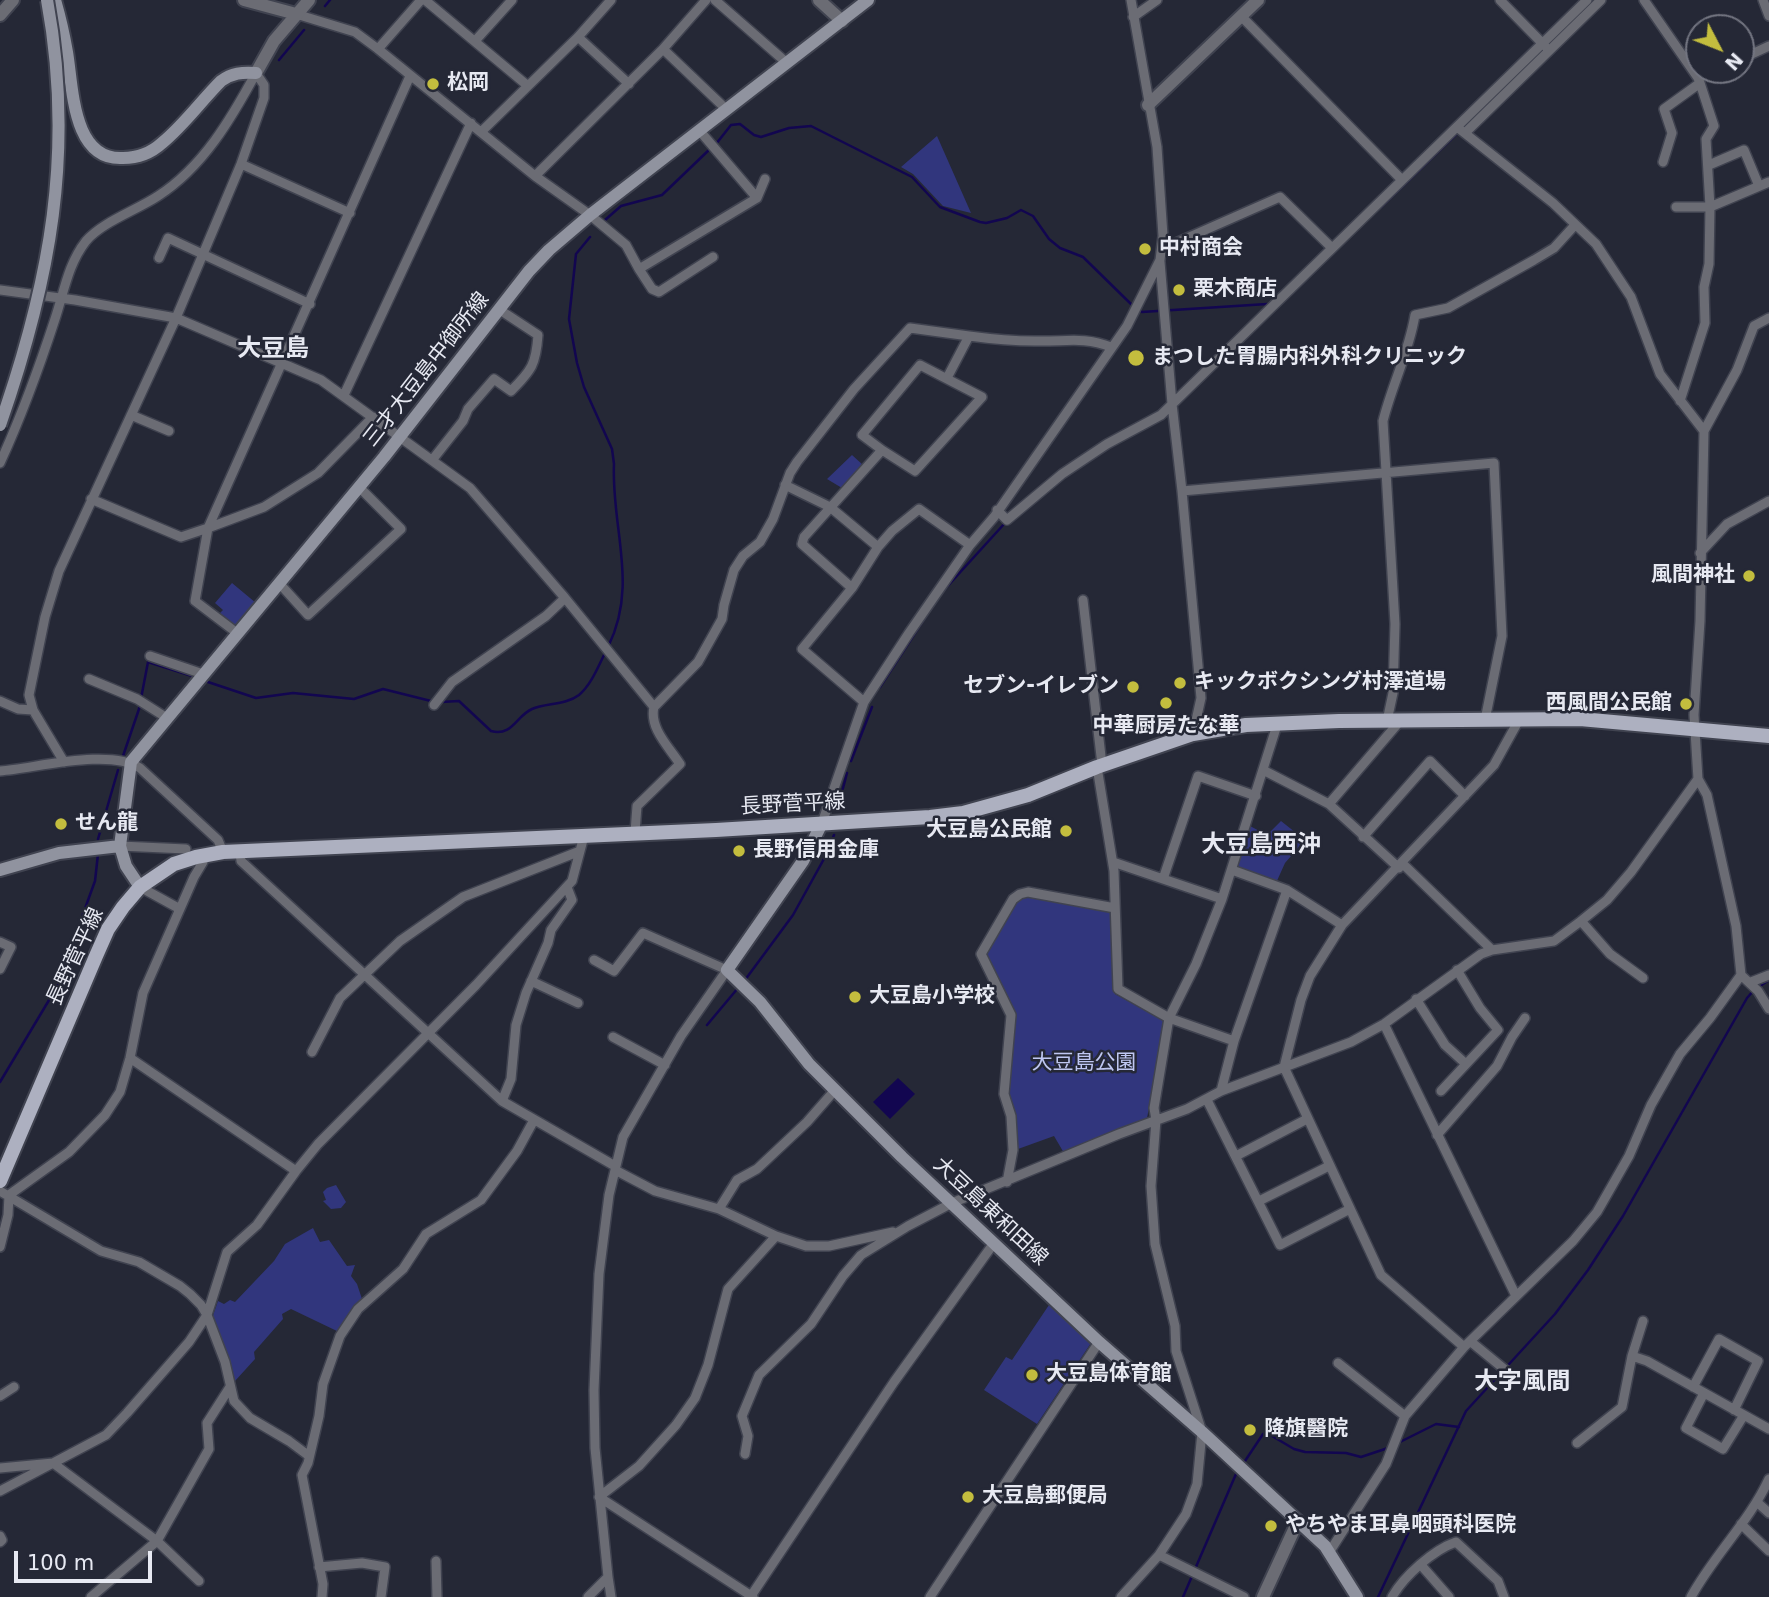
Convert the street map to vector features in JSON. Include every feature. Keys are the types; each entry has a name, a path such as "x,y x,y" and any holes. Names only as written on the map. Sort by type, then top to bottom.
{"main road":[{"path":"0,425 28,342 47,263 53,224 60,103 47,0"},
{"path":"55,0 67,53 76,116 84,134 96,150 105,156 115,159 145,154 162,143 229,76 256,73"},
{"name":"三才大豆島中御所線","path":"131,762 400,437 542,257 590,215 726,108 869,0"},
{"name":"長野菅平線","path":"0,1181 108,929 140,887 174,864 196,857 223,852 716,830 962,813 1028,795 1099,766 1194,734 1245,725 1339,721 1580,719 1769,736"},
{"path":"131,762 120,846 126,866 140,887"},
{"path":"727,970 803,861 822,823"},
{"path":"0,870 59,853 120,846"},
{"name":"大豆島東和田線","path":"727,970 760,1002 808,1064 952,1203 1330,1551 1357,1597"}],"street":[{"path":"0,15 13,0"},
{"path":"244,0 355,32 626,245 652,289 659,292 713,257"},
{"path":"0,463 14,433 77,254 88,239 178,181 223,131 274,41 309,0"},
{"path":"378,49 423,0 528,86"},
{"path":"475,41 512,0"},
{"path":"481,132 578,37 611,0"},
{"path":"535,176 629,85 706,0"},
{"path":"715,0 787,63"},
{"path":"819,0 842,21"},
{"path":"1131,0 1157,147 1162,248 1160,260 1201,698 1194,734"},
{"path":"1133,17 1157,0"},
{"path":"1149,105 1258,0"},
{"path":"1500,0 1546,47"},
{"path":"1546,47 1587,0"},
{"path":"996,510 1007,520 1062,474 1107,444 1161,415 1402,180 1461,130 1546,47 1601,0"},
{"path":"1644,0 1685,60"},
{"path":"1763,0 1769,16"},
{"path":"1241,16 1402,180"},
{"path":"578,37 629,85"},
{"path":"663,49 726,108"},
{"path":"64,762 33,710 29,695 45,617 59,571 176,318 241,164 264,97 264,85 256,73"},
{"path":"237,633 195,601 208,527 410,76"},
{"path":"1663,162 1672,133 1664,109 1694,84"},
{"path":"1680,401 1705,323 1704,287 1709,264 1709,165 1706,139 1714,125 1700,84"},
{"path":"344,395 471,123"},
{"path":"699,130 757,198"},
{"path":"1461,130 1553,203 1596,244 1631,297 1660,374 1704,431"},
{"path":"1709,165 1744,150 1759,186"},
{"path":"241,164 350,213"},
{"path":"639,269 757,198 765,179"},
{"path":"1676,207 1710,208 1769,182"},
{"path":"1162,248 1280,197 1332,247"},
{"path":"1328,804 1394,721 1395,624 1383,421 1411,340 1415,316 1448,308 1534,260 1554,248 1575,225"},
{"path":"159,258 168,238 310,304"},
{"path":"822,823 864,702 970,545 994,517 996,510 1111,347 1137,308 1160,260"},
{"path":"0,290 176,318 321,380 470,488 654,707"},
{"path":"433,459 463,421 468,409 494,379 511,391 534,366 538,335 500,310"},
{"path":"1330,1551 1386,1464 1405,1416 1467,1344 1573,1241 1597,1212 1629,1156 1651,1105 1680,1054 1741,975 1736,926 1707,795 1698,779 1695,729 1704,431 1737,370 1754,326 1769,318"},
{"path":"635,832 637,806 680,764 655,728 651,718 654,707 698,662 722,619 734,570 743,556 760,542 773,519 785,485 797,462 855,389 910,328 969,337 1027,341 1093,340 1111,347"},
{"path":"947,378 969,337"},
{"path":"920,365 982,397 915,471 883,450 862,435 920,365"},
{"path":"131,415 169,431"},
{"path":"91,499 181,537 264,507 318,473 373,417"},
{"path":"852,588 802,544 804,537 883,450"},
{"path":"1182,491 1494,463 1502,636 1485,720"},
{"path":"785,485 830,507 878,547"},
{"path":"279,583 308,615 401,529 359,487"},
{"path":"1700,553 1727,523 1769,501"},
{"path":"864,702 802,649 852,588 878,547 892,531 919,509 970,545"},
{"path":"436,702 452,682 546,615 565,598"},
{"path":"1083,600 1099,766 1113,862 1118,989 1169,1018 1234,1041"},
{"path":"150,656 203,674"},
{"path":"89,679 140,701 167,718"},
{"path":"0,701 18,709 33,710"},
{"path":"1507,1371 1467,1344 1381,1275 1284,1067 1298,1010 1310,976 1342,925 1401,866 1494,765 1521,719"},
{"path":"1121,1597 1159,1555 1184,1518 1197,1484 1202,1432 1176,1351 1175,1326 1155,1244 1150,1186 1156,1120 1154,1108 1169,1018 1196,964 1222,899 1278,725"},
{"path":"1363,837 1430,761 1465,796"},
{"path":"0,771 64,762 131,762 141,768 218,840 223,852"},
{"path":"1264,770 1328,804 1363,837 1401,866 1492,950"},
{"path":"1163,879 1198,776 1255,796"},
{"path":"745,1454 748,1437 742,1416 759,1375 811,1324 843,1276 861,1255 952,1203 1207,1100 1221,1091 1350,1042 1384,1024 1457,970 1492,950 1554,941 1607,900 1631,872 1698,779"},
{"path":"0,1492 106,1435 189,1342 206,1315 227,1252 257,1225 318,1144 567,887 572,881 584,836"},
{"path":"120,846 186,849"},
{"path":"312,1052 340,998 400,941 463,897 580,851"},
{"path":"240,852 241,861 502,1101 655,1191 719,1209 806,1247 828,1247 901,1230"},
{"path":"5,1193 69,1152 105,1115 120,1092 143,993 203,862"},
{"path":"1113,862 1222,899"},
{"path":"1231,870 1287,890 1342,925"},
{"path":"140,887 180,909"},
{"path":"502,1101 511,1079 516,1025 551,930 572,900 567,887"},
{"path":"1221,1091 1234,1041 1287,890"},
{"path":"1007,1182 1013,1150 1011,1116 1004,1094 1011,1015 981,954 1013,899 1020,894 1028,892 1115,908"},
{"path":"1581,921 1610,954 1643,978"},
{"path":"594,960 614,971 643,933 727,970 681,1036 623,1137 609,1195 598,1273 594,1390 599,1497 611,1597"},
{"path":"0,942 11,947 0,969"},
{"path":"1441,1091 1499,1030 1480,1008 1457,970"},
{"path":"1741,975 1754,986 1769,1009"},
{"path":"1754,986 1769,975"},
{"path":"531,981 578,1003"},
{"path":"1416,999 1446,1045 1466,1064"},
{"path":"1437,1135 1497,1066 1525,1018"},
{"path":"1384,1024 1516,1296"},
{"path":"613,1037 665,1065"},
{"path":"130,1058 296,1171"},
{"path":"719,1209 737,1180 757,1169 807,1122 835,1090"},
{"path":"1207,1100 1280,1245 1350,1209"},
{"path":"1236,1156 1307,1119"},
{"path":"322,1597 323,1584 302,1475 319,1416 323,1384 340,1336 371,1295 381,1290 403,1269 426,1234 481,1200 517,1151 534,1120"},
{"path":"1259,1200 1329,1166"},
{"path":"0,1247 8,1215 5,1193"},
{"path":"5,1193 101,1251 139,1262 190,1294 206,1315 225,1362 234,1401 250,1418 309,1456"},
{"path":"599,1497 639,1466 676,1426 695,1398 708,1365 728,1289 776,1236"},
{"path":"599,1497 752,1596 894,1382 994,1243"},
{"path":"1577,1443 1622,1406 1632,1356 1643,1321"},
{"path":"1693,1387 1719,1339 1758,1361 1734,1410"},
{"path":"930,1597 1100,1342"},
{"path":"1632,1356 1647,1361 1769,1429"},
{"path":"1338,1363 1405,1416"},
{"path":"0,1396 13,1387"},
{"path":"91,1597 157,1541 209,1449 207,1423 230,1387"},
{"path":"1704,1393 1686,1428 1723,1450 1744,1415"},
{"path":"0,1468 53,1462 157,1541 199,1580"},
{"path":"1691,1597 1704,1572 1758,1503 1769,1479"},
{"path":"1758,1503 1769,1513"},
{"path":"1263,1597 1298,1521"},
{"path":"1741,1524 1769,1550"},
{"path":"0,1536 0,1542"},
{"path":"1392,1597 1402,1581 1456,1542 1499,1581 1504,1597"},
{"path":"1159,1555 1244,1597"},
{"path":"436,1561 437,1597"},
{"path":"319,1567 362,1563 385,1567 381,1597"},
{"path":"1421,1565 1449,1597"},
{"path":"588,1597 608,1577"}],"green space":[{"path":"937,136 971,213 943,206 913,174 901,167"},
{"path":"852,455 863,465 842,488 827,479"},
{"path":"232,583 256,603 238,625 234,626 219,614 223,610 215,603"},
{"path":"1281,821 1305,840 1285,863 1276,883 1235,868 1250,826 1267,835"},
{"name":"大豆島公園","path":"1025,895 1112,911 1115,994 1166,1022 1147,1118 1064,1153 1054,1136 1018,1149 1016,1114 1007,1090 1013,1014 985,955 1013,906"},
{"path":"336,1185 346,1202 341,1208 331,1209 323,1201 326,1200 323,1192"},
{"path":"313,1228 320,1242 329,1240 347,1266 355,1265 351,1276 362,1299 350,1312 339,1332 291,1309 282,1314 283,1319 254,1352 255,1359 235,1381 212,1318 218,1301 224,1304 230,1300 235,1302 274,1261 285,1244"},
{"name":"大豆島体育館","path":"1049,1305 1091,1343 1037,1424 984,1390 1006,1357 1012,1360"}],"shaded area":[{"path":"898,1078 915,1094 890,1119 873,1102"}],"waterway":[{"path":"325,6 330,0"},
{"path":"1381,207 1570,24"},
{"path":"279,60 304,30"},
{"path":"716,144 731,125 740,124 761,137 789,128 811,126 912,177 940,207 986,223 1007,218 1021,210 1033,216 1049,239 1060,248 1083,257 1133,306"},
{"path":"605,220 621,206 662,195 711,148"},
{"path":"590,237 576,254 569,319 584,387 612,449 614,464 623,579 617,624 608,647"},
{"path":"1139,310 1142,312 1267,304"},
{"path":"944,590 1005,523"},
{"path":"880,687 928,613"},
{"path":"441,702 459,701 491,731 504,731 532,709 568,701 579,695 591,681 605,653"},
{"path":"123,756 139,709 148,662 192,676"},
{"path":"208,682 256,698 293,693 354,699 383,689 435,702"},
{"path":"851,761 872,707"},
{"path":"98,839 118,770"},
{"path":"838,807 847,773"},
{"path":"745,980 793,915 834,835"},
{"path":"0,1082 76,955 83,914 95,881 98,854"},
{"path":"1378,1597 1466,1411 1555,1314 1588,1270 1623,1216 1747,998 1769,980"},
{"path":"707,1025 738,988"},
{"path":"1398,1443 1436,1424 1459,1427"},
{"path":"1245,1461 1263,1434 1267,1433 1294,1449 1305,1452 1346,1453 1361,1457 1388,1448"},
{"path":"1183,1597 1236,1474"}],"place":[{"name":"松岡","path":"433,84"},
{"name":"中村商会","path":"1145,249"},
{"name":"栗木商店","path":"1179,290"},
{"name":"まつした胃腸内科外科クリニック","path":"1136,358"},
{"name":"風間神社","path":"1749,576"},
{"name":"キックボクシング村澤道場","path":"1180,683"},
{"name":"セブン-イレブン","path":"1133,687"},
{"name":"中華厨房たな華","path":"1166,703"},
{"name":"西風間公民館","path":"1686,704"},
{"name":"せん龍","path":"61,824"},
{"name":"大豆島公民館","path":"1066,831"},
{"name":"長野信用金庫","path":"739,851"},
{"name":"大豆島小学校","path":"855,997"},
{"name":"大豆島体育館","path":"1032,1375"},
{"name":"降旗醫院","path":"1250,1430"},
{"name":"大豆島郵便局","path":"968,1497"},
{"name":"やちやま耳鼻咽頭科医院","path":"1271,1526"}],"district":[{"name":"大豆島","path":"273,350"},
{"name":"大豆島西沖","path":"1261,846"},
{"name":"大字風間","path":"1522,1383"}]}
